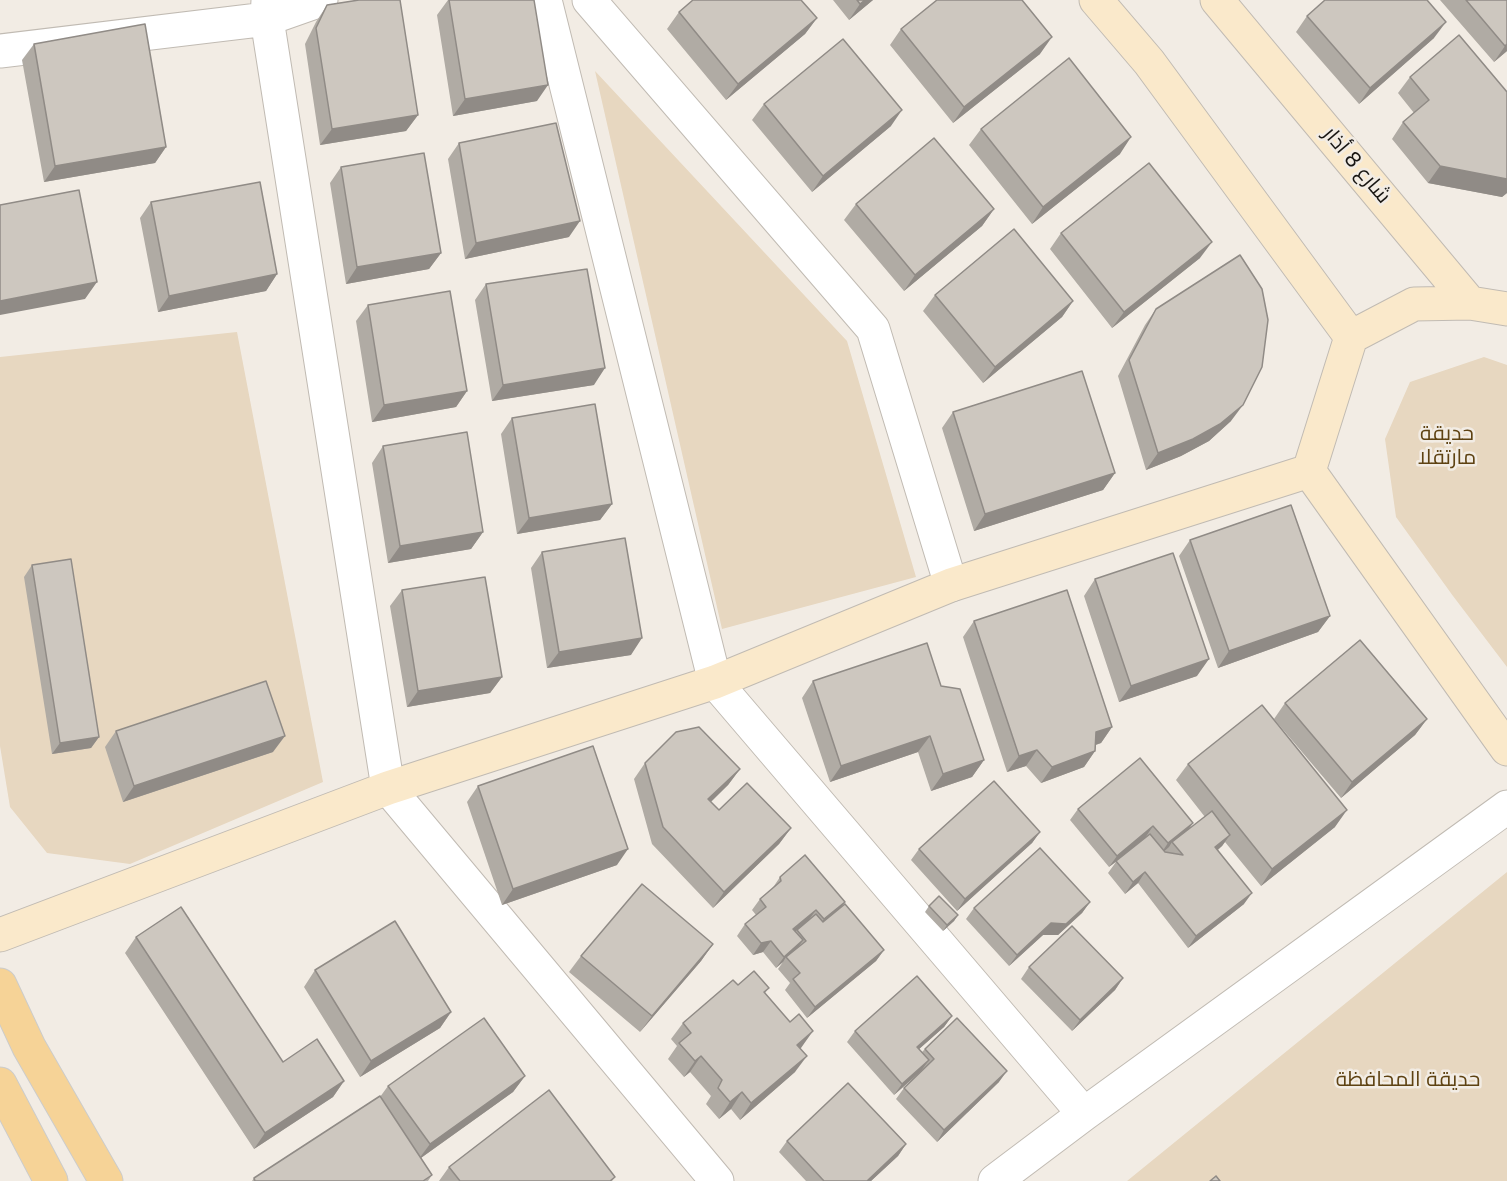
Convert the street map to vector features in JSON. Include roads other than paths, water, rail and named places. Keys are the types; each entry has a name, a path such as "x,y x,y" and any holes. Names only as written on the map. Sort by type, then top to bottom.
{"main road":[{"path":"1096,0 1149,62 1352,337"},
{"name":"شارع 8 أذار","path":"1217,0 1470,303"},
{"path":"1309,471 1352,337 1414,304 1470,303 1507,309"},
{"path":"0,935 388,788 715,682 951,585 1309,471"},
{"path":"1309,471 1507,749"},
{"path":"0,985 29,1047 106,1181"},
{"path":"0,1084 51,1181"}],"street":[{"path":"0,51 321,0"},
{"path":"545,0 715,682 1084,1114"},
{"path":"589,0 873,329 951,585"},
{"path":"268,9 388,788 717,1181"},
{"path":"995,1181 1507,807"}],"park label":[{"name":"حديقة مارتقلا","path":"1447,447"},
{"name":"حديقة المحافظة","path":"1408,1081"}]}
